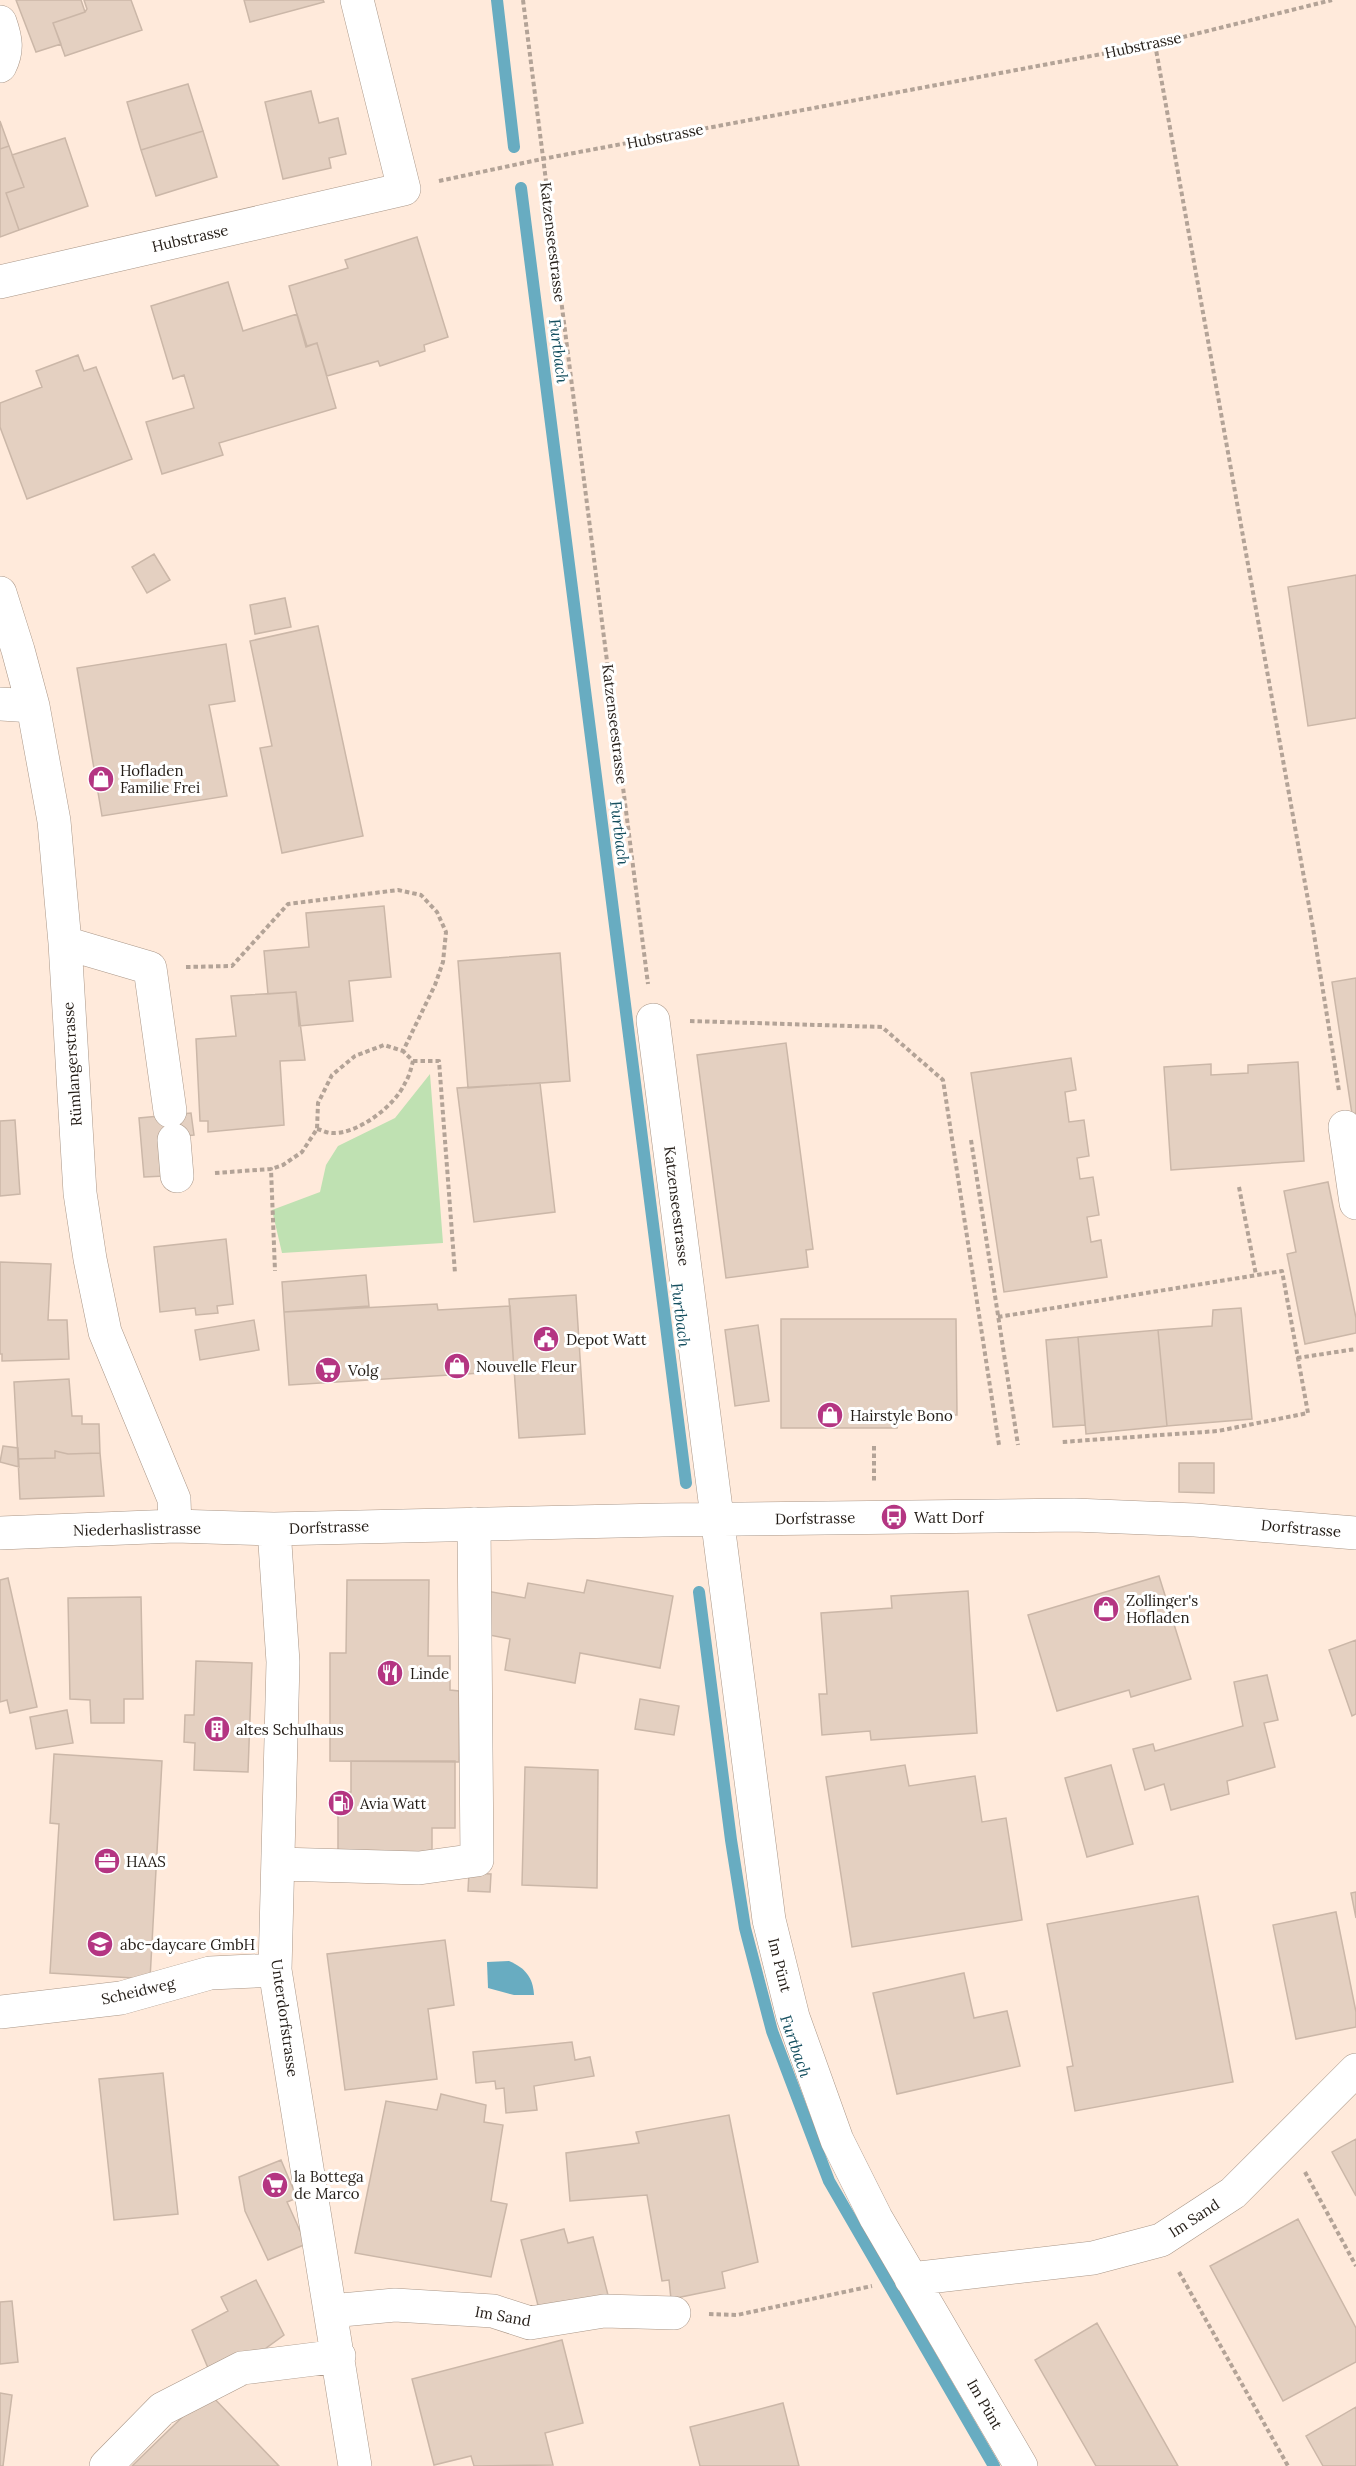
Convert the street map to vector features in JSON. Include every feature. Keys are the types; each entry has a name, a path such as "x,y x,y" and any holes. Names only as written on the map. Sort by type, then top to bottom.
{"street":[{"path":"357,0 404,189"},
{"path":"0,22 6,38 6,54 0,66"},
{"name":"Hubstrasse","path":"0,282 404,189"},
{"name":"Rümlangerstrasse","path":"0,593 33,706 54,821 80,1192 90,1259 105,1332 174,1499 175,1526"},
{"path":"0,704 33,706"},
{"path":"64,943 150,968 177,1176"},
{"name":"Katzenseestrasse","path":"653,1020 718,1520"},
{"path":"1345,1127 1356,1203"},
{"name":"Dorfstrasse","path":"274,1529 1074,1515 1195,1520 1356,1533"},
{"name":"Im Pünt","path":"718,1520 769,1920 793,2017 837,2140 876,2218 1022,2466"},
{"path":"279,1864 419,1868 477,1860 474,1524"},
{"name":"Niederhaslistrasse","path":"0,1533 175,1526 274,1529"},
{"name":"Unterdorfstrasse","path":"274,1529 283,1662 275,1971 355,2466"},
{"name":"Scheidweg","path":"0,2012 121,1998 210,1973 275,1971"},
{"name":"Im Sand","path":"911,2279 1094,2258 1161,2240 1233,2193 1356,2070"},
{"name":"Im Sand","path":"331,2311 395,2305 493,2311 530,2323 604,2311 674,2313"},
{"path":"106,2466 162,2409 242,2368 339,2356"}],"path":[{"name":"Katzenseestrasse","path":"523,0 653,1020"},
{"name":"Hubstrasse","path":"404,189 542,159 1155,44 1332,0"},
{"path":"1155,44 1313,928 1345,1127"},
{"path":"150,968 232,966 288,904 398,891 422,895 437,912 446,932 443,962 435,985 403,1051"},
{"path":"653,1020 882,1027 943,1080 999,1445"},
{"path":"177,1176 271,1169 302,1152 317,1129 318,1102 332,1075 355,1056 384,1045 403,1051 413,1061 439,1061 455,1273"},
{"path":"317,1129 330,1133 344,1132 361,1125 390,1106 405,1084 413,1061"},
{"path":"971,1140 1018,1445"},
{"path":"271,1169 275,1271"},
{"path":"1239,1187 1256,1275"},
{"path":"998,1317 1282,1271 1308,1413 1218,1431 1062,1442"},
{"path":"1297,1358 1356,1348"},
{"path":"874,1446 874,1487"},
{"path":"1285,2142 1308,2176 1356,2266"},
{"path":"1161,2240 1288,2466"},
{"path":"674,2313 737,2315 874,2286"}],"green space":[{"path":"430,1074 443,1243 282,1253 272,1210 320,1192 326,1165 338,1146 395,1118"}],"water":[{"path":"509,1961 527,1974 532,1983 534,1995 514,1995 488,1988 487,1962"}],"building":[{"path":"16,0 81,0 85,12 53,23 61,44 36,52"},
{"path":"84,0 131,0 142,30 65,56 53,23 85,12 87,9"},
{"path":"244,0 323,0 324,2 250,22"},
{"path":"188,84 203,131 141,150 127,102"},
{"path":"311,91 319,123 338,118 346,154 329,158 331,168 283,179 265,102"},
{"path":"0,121 9,146 0,149"},
{"path":"203,131 217,177 156,196 141,150"},
{"path":"65,138 88,206 19,230 6,193 24,187 12,155"},
{"path":"9,146 24,187 6,193 19,230 0,237 0,149"},
{"path":"417,237 448,337 424,345 425,351 380,366 378,361 327,376 317,343 306,347 289,286 348,268 345,260"},
{"path":"228,282 243,331 297,314 307,346 317,343 336,408 219,443 223,455 162,474 146,422 194,408 184,375 173,379 151,306"},
{"path":"78,355 84,371 96,367 132,459 27,499 0,427 0,403 42,387 36,371"},
{"path":"154,554 170,580 147,593 132,567"},
{"path":"1356,575 1356,718 1308,726 1288,587"},
{"path":"285,598 291,627 255,634 250,605"},
{"path":"318,626 363,836 282,853 260,748 272,746 250,641"},
{"path":"226,644 235,701 209,705 227,796 102,816 77,668"},
{"path":"384,906 391,977 349,981 353,1021 299,1026 296,992 268,994 264,951 309,947 306,913"},
{"path":"560,953 570,1081 468,1088 458,961"},
{"path":"1356,978 1356,1113 1352,1114 1332,982"},
{"path":"296,992 305,1060 280,1061 284,1125 208,1132 208,1121 200,1121 196,1039 236,1036 231,996"},
{"path":"786,1043 813,1249 806,1250 808,1267 726,1278 697,1055"},
{"path":"1071,1058 1076,1090 1065,1092 1069,1122 1084,1120 1089,1156 1077,1158 1080,1179 1093,1177 1099,1215 1087,1217 1091,1242 1101,1240 1107,1277 1004,1292 971,1073"},
{"path":"1298,1062 1304,1161 1171,1170 1164,1067 1211,1064 1211,1075 1248,1073 1248,1065"},
{"path":"540,1083 555,1212 474,1222 457,1088"},
{"path":"191,1113 194,1135 161,1138 165,1176 144,1177 139,1118"},
{"path":"15,1120 20,1194 0,1196 0,1121"},
{"path":"1328,1182 1356,1318 1356,1333 1305,1344 1287,1254 1296,1252 1284,1191"},
{"path":"226,1239 233,1304 217,1306 218,1313 196,1315 195,1308 160,1312 154,1247"},
{"path":"0,1262 51,1264 48,1320 67,1320 69,1359 2,1361 2,1354 0,1354"},
{"path":"366,1275 369,1306 284,1312 282,1282"},
{"name":"Depot Watt","path":"576,1295 585,1434 519,1438 509,1299"},
{"path":"437,1304 438,1310 510,1306 514,1371 289,1385 284,1312"},
{"path":"1241,1308 1252,1419 1167,1426 1158,1330 1212,1326 1213,1310"},
{"path":"781,1319 956,1319 957,1415 900,1415 897,1428 781,1428"},
{"path":"254,1320 259,1350 200,1360 195,1330"},
{"path":"758,1325 769,1401 735,1406 725,1330"},
{"path":"1158,1330 1167,1426 1086,1434 1078,1337"},
{"path":"1078,1337 1085,1425 1053,1427 1046,1340"},
{"path":"69,1379 72,1416 82,1416 82,1424 99,1424 100,1453 68,1454 55,1451 55,1458 18,1459 14,1382"},
{"path":"3,1446 18,1448 19,1467 0,1462"},
{"path":"55,1451 68,1454 100,1453 104,1496 20,1499 18,1459 55,1458"},
{"path":"1179,1463 1214,1463 1214,1493 1179,1492"},
{"path":"1159,1576 1191,1679 1131,1697 1129,1690 1057,1711 1028,1615"},
{"path":"8,1578 37,1707 10,1713 7,1700 0,1702 0,1580"},
{"name":"Linde","path":"347,1580 429,1580 428,1656 450,1656 450,1690 459,1691 459,1762 330,1761 330,1653 346,1653"},
{"path":"587,1580 673,1596 660,1668 580,1653 575,1683 505,1670 510,1639 479,1633 487,1591 525,1598 528,1583 584,1593"},
{"path":"968,1591 977,1733 871,1740 870,1731 822,1735 819,1694 827,1694 821,1613 892,1608 891,1596"},
{"path":"141,1597 143,1699 124,1699 124,1723 91,1723 90,1700 70,1699 68,1598"},
{"path":"1356,1640 1356,1714 1352,1716 1329,1650"},
{"name":"altes Schulhaus","path":"196,1661 252,1663 248,1772 194,1770 195,1743 184,1742 185,1715 194,1715"},
{"path":"1267,1675 1278,1720 1264,1723 1275,1767 1227,1781 1229,1794 1171,1810 1164,1784 1145,1790 1133,1749 1153,1744 1155,1751 1243,1726 1234,1682"},
{"path":"640,1699 679,1706 674,1735 635,1729"},
{"path":"67,1710 73,1743 36,1749 30,1717"},
{"path":"54,1754 162,1761 150,1979 50,1973 59,1824 50,1823"},
{"path":"351,1761 455,1761 455,1828 432,1828 432,1860 338,1855 338,1792 351,1792"},
{"path":"905,1765 909,1786 975,1776 982,1822 1006,1818 1022,1920 852,1947 826,1777"},
{"path":"1111,1765 1133,1844 1087,1857 1065,1778"},
{"path":"525,1767 598,1770 597,1888 522,1885"},
{"path":"469,1873 491,1874 490,1892 468,1891"},
{"path":"1356,1892 1356,1918 1351,1893"},
{"path":"1198,1896 1233,2082 1075,2111 1067,2067 1073,2066 1047,1924"},
{"path":"1336,1912 1356,2012 1356,2027 1296,2039 1273,1925"},
{"path":"445,1940 454,2005 428,2009 437,2079 345,2090 327,1954"},
{"path":"964,1973 974,2018 1007,2011 1020,2066 897,2094 873,1993"},
{"path":"572,2042 575,2060 590,2057 594,2076 534,2086 537,2110 506,2113 504,2088 496,2089 495,2081 476,2083 473,2052"},
{"path":"163,2073 178,2214 114,2220 99,2079"},
{"path":"441,2094 486,2105 484,2122 503,2125 491,2201 507,2204 491,2277 355,2253 386,2101 437,2110"},
{"path":"729,2115 758,2262 722,2272 725,2288 671,2299 669,2280 662,2281 647,2195 570,2201 566,2153 639,2143 636,2132"},
{"path":"1356,2139 1356,2196 1332,2152"},
{"path":"281,2160 297,2198 287,2202 306,2244 268,2260 245,2211 239,2177"},
{"path":"1298,2219 1356,2328 1356,2362 1283,2401 1210,2266"},
{"path":"564,2229 568,2243 593,2237 608,2295 540,2313 521,2240"},
{"path":"256,2280 284,2335 251,2359 211,2375 192,2330 228,2311 221,2297"},
{"path":"12,2301 18,2362 0,2364 0,2302"},
{"path":"1097,2323 1178,2466 1096,2466 1035,2360"},
{"path":"562,2340 583,2423 545,2433 553,2465 474,2466 471,2456 434,2465 412,2379"},
{"path":"208,2392 279,2466 132,2466"},
{"path":"0,2393 12,2395 3,2466 0,2466"},
{"path":"783,2403 799,2466 700,2466 690,2427"},
{"path":"1356,2407 1356,2466 1323,2466 1306,2436"}],"waterway":[{"name":"Furtbach","path":"497,0 514,147"},
{"name":"Furtbach","path":"521,188 686,1483"},
{"name":"Furtbach","path":"699,1592 731,1840 745,1928 772,2031 829,2181 994,2466"}],"place":[{"name":"Hofladen Familie Frei","path":"101,779"},
{"name":"Depot Watt","path":"546,1339"},
{"name":"Nouvelle Fleur","path":"457,1366"},
{"name":"Volg","path":"328,1370"},
{"name":"Hairstyle Bono","path":"830,1415"},
{"name":"Watt Dorf","path":"894,1517"},
{"name":"Zollinger's Hofladen","path":"1106,1609"},
{"name":"Linde","path":"390,1673"},
{"name":"altes Schulhaus","path":"217,1729"},
{"name":"Avia Watt","path":"341,1803"},
{"name":"HAAS","path":"107,1861"},
{"name":"abc-daycare GmbH","path":"100,1944"},
{"name":"la Bottega de Marco","path":"275,2185"}]}
